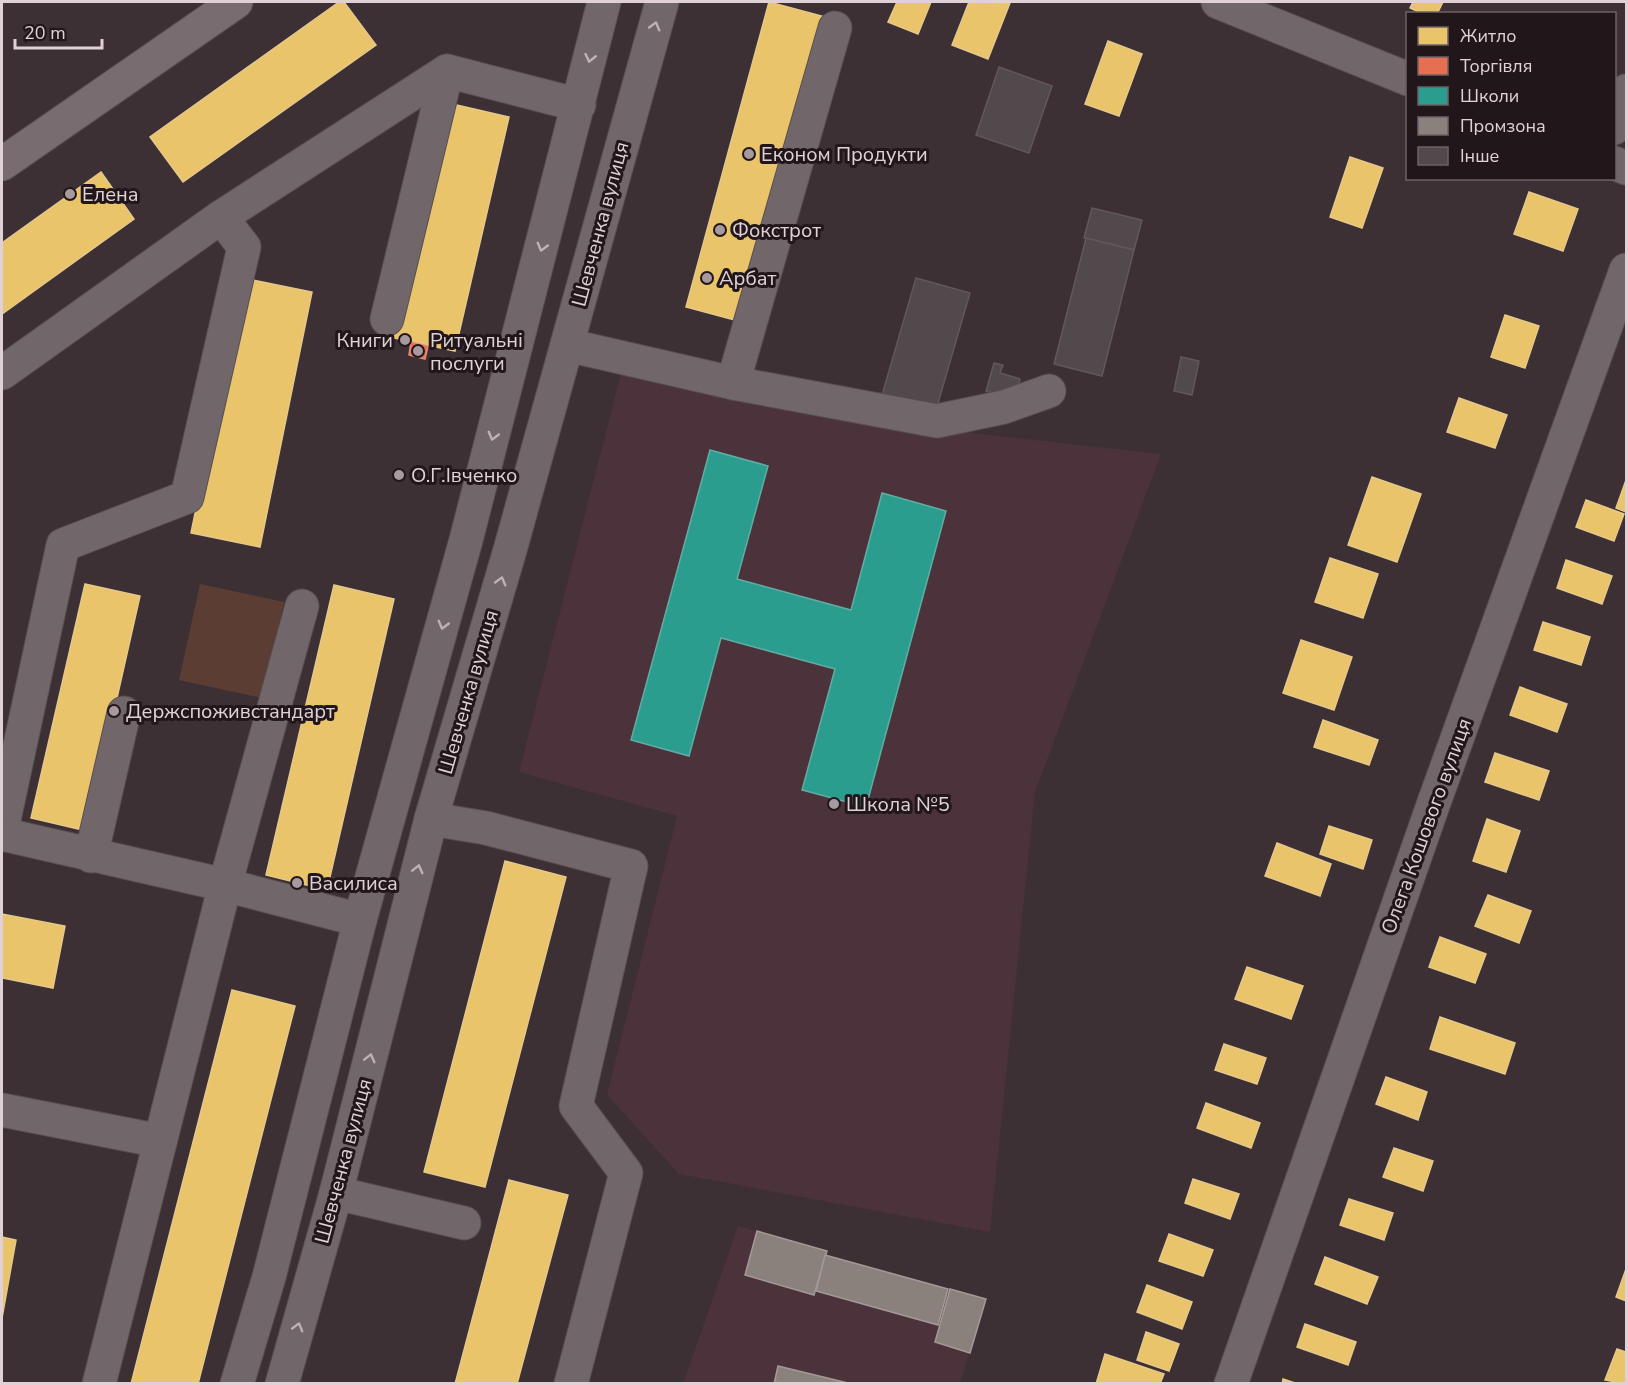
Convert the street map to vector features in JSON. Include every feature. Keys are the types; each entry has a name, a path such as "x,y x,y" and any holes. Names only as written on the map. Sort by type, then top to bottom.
{"main road":[{"path":"2,164 236,2"}],"street":[{"name":"Шевченка вулиця","path":"237,1383 268,1277 358,928 466,540 604,2"},
{"name":"Шевченка вулиця","path":"282,1383 336,1193 431,819 510,550 662,2"},
{"path":"1218,2 1406,79"},
{"path":"733,383 835,28"},
{"path":"2,373 221,217 447,71 579,105"},
{"path":"387,319 447,71"},
{"path":"1616,122 1626,91"},
{"path":"2,829 63,544 187,497 244,248 221,217"},
{"name":"Олега Кошового вулиця","path":"1231,1383 1428,819 1626,270"},
{"path":"567,345 733,383 937,421 1004,407 1049,391"},
{"path":"99,1383 225,885 302,606"},
{"path":"92,856 123,713"},
{"path":"431,819 486,828 631,866 576,1106 626,1173 571,1383"},
{"path":"2,834 225,885 358,928 398,947"},
{"path":"2,1110 160,1141"},
{"path":"336,1193 464,1223"}],"shaded area":[{"name":"Школа №5","path":"624,362 854,420 1161,454 1035,792 990,1232 679,1174 607,1095 677,816 519,772"},
{"path":"200,584 284,602 262,698 179,680"},
{"path":"738,1226 827,1251 826,1255 986,1299 960,1383 683,1384"}],"building: Житло":[{"path":"339,2 344,2 376,45 183,182 150,137"},
{"path":"769,2 829,18 746,323 686,307"},
{"path":"897,2 931,2 918,34 888,22"},
{"path":"969,2 1010,3 988,59 952,45"},
{"path":"1413,2 1443,2 1438,12 1419,12 1410,8"},
{"path":"1108,41 1142,54 1119,116 1085,104"},
{"path":"448,103 509,117 455,351 394,338"},
{"path":"1350,157 1383,168 1362,228 1330,217"},
{"path":"101,172 134,219 2,314 2,243"},
{"path":"1529,192 1578,209 1563,251 1514,234"},
{"path":"243,278 312,292 260,547 191,533"},
{"path":"1505,315 1539,326 1525,368 1491,357"},
{"path":"1459,398 1507,415 1495,448 1447,432"},
{"path":"1372,477 1421,494 1397,562 1348,545"},
{"path":"1626,480 1626,512 1616,508"},
{"path":"1586,500 1624,514 1614,541 1576,527"},
{"path":"1330,558 1378,574 1363,618 1315,602"},
{"path":"1566,560 1612,576 1602,604 1557,588"},
{"path":"85,584 140,596 87,831 31,818"},
{"path":"334,585 394,599 327,890 266,875"},
{"path":"1543,622 1590,637 1581,665 1534,650"},
{"path":"1301,640 1352,657 1334,710 1283,693"},
{"path":"1520,687 1567,704 1557,732 1510,715"},
{"path":"1323,720 1378,740 1369,765 1314,747"},
{"path":"1495,753 1549,771 1539,800 1485,782"},
{"path":"1487,819 1520,831 1506,872 1473,861"},
{"path":"1329,826 1372,840 1363,869 1320,854"},
{"path":"1277,843 1331,864 1320,896 1265,876"},
{"path":"505,861 566,877 485,1187 424,1172"},
{"path":"1488,895 1531,911 1519,943 1475,926"},
{"path":"2,914 65,926 53,988 2,978"},
{"path":"1440,937 1486,954 1475,983 1429,967"},
{"path":"1247,967 1303,986 1291,1019 1235,999"},
{"path":"232,990 295,1006 198,1384 131,1384"},
{"path":"1440,1017 1515,1043 1505,1074 1430,1049"},
{"path":"1224,1044 1266,1058 1257,1084 1215,1070"},
{"path":"1386,1077 1427,1092 1418,1120 1376,1104"},
{"path":"1206,1103 1260,1123 1251,1148 1197,1128"},
{"path":"1394,1148 1433,1161 1423,1191 1383,1177"},
{"path":"1193,1179 1239,1194 1230,1219 1185,1203"},
{"path":"509,1180 568,1195 517,1384 455,1384"},
{"path":"1349,1199 1393,1213 1384,1240 1340,1225"},
{"path":"1169,1234 1213,1250 1203,1276 1159,1261"},
{"path":"2,1237 16,1240 2,1318"},
{"path":"1325,1257 1378,1277 1367,1304 1315,1284"},
{"path":"1626,1269 1626,1301 1616,1297"},
{"path":"1147,1285 1192,1302 1182,1329 1137,1312"},
{"path":"1305,1324 1356,1342 1348,1365 1297,1347"},
{"path":"1146,1332 1179,1344 1169,1371 1137,1360"},
{"path":"1617,1349 1626,1352 1626,1384 1605,1380"},
{"path":"1105,1354 1164,1374 1160,1384 1096,1384"},
{"path":"1283,1379 1298,1384 1282,1384"}],"building: Торгівля":[{"name":"Ритуальні послуги","path":"411,342 428,346 425,359 409,355"}],"building: Школи":[{"path":"710,450 768,466 737,579 851,610 882,493 946,511 866,807 802,790 835,669 721,638 689,756 631,740"}],"building: Промзона":[{"path":"757,1231 827,1251 814,1295 745,1275"},
{"path":"825,1255 948,1289 938,1325 816,1291"},
{"path":"950,1289 986,1299 970,1353 935,1342"},
{"path":"778,1366 852,1384 774,1384"}],"building: Інше":[{"path":"999,67 1052,86 1029,153 976,135"},
{"path":"1092,208 1142,220 1134,250 1084,238"},
{"path":"1086,238 1134,250 1102,376 1054,364"},
{"path":"916,278 970,293 934,417 880,402"},
{"path":"1181,357 1199,361 1192,395 1174,391"},
{"path":"994,363 1003,365 1000,373 1020,379 1015,399 986,391"}],"place":[{"name":"Економ Продукти","path":"749,154"},
{"name":"Елена","path":"70,194"},
{"name":"Фокстрот","path":"720,230"},
{"name":"Арбат","path":"707,278"},
{"name":"Книги","path":"405,340"},
{"name":"Ритуальні послуги","path":"418,351"},
{"name":"О.Г.Івченко","path":"399,475"},
{"name":"Держспоживстандарт","path":"114,711"},
{"name":"Школа №5","path":"834,804"},
{"name":"Василиса","path":"297,883"}]}
